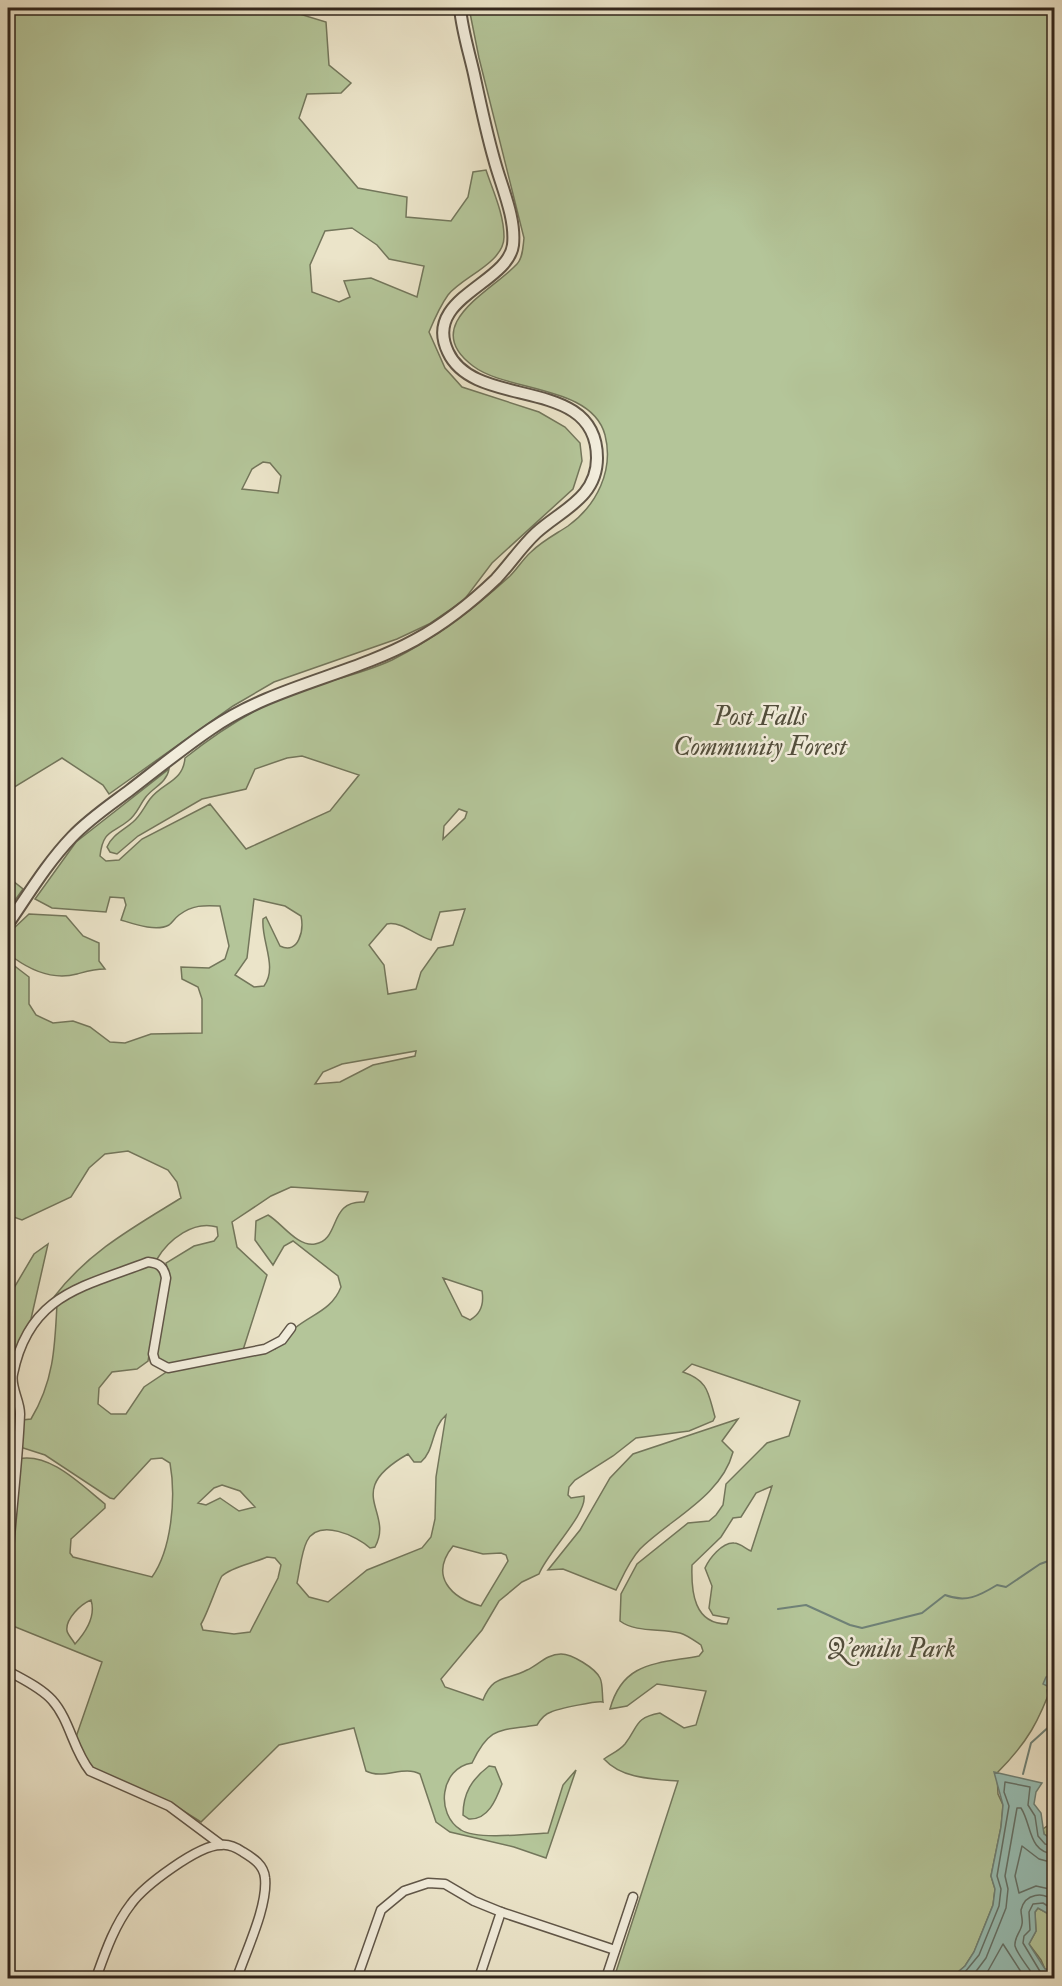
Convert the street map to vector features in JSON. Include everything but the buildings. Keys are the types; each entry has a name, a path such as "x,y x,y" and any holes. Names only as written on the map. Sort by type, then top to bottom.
{"street":[{"path":"8,924 59,851 74,834 213,727 250,706 384,655 416,639 480,594 526,543 575,506 588,490 595,474 597,458 594,441 587,425 576,413 545,399 480,380 453,361 445,344 447,321 456,304 506,261 512,251 513,240 512,224 492,151 460,8"},
{"path":"8,1564 20,1411 12,1384 12,1374 24,1340 36,1318 54,1301 70,1292 148,1262 157,1263 164,1269 166,1278 153,1354 154,1361 168,1368 266,1349 282,1340 291,1328"},
{"path":"8,1671 51,1698 62,1714 84,1763 90,1771 169,1806 220,1844 241,1851 258,1862 264,1870 265,1896 237,1978"},
{"path":"96,1978 110,1940 130,1905 142,1891 202,1851 220,1844"},
{"path":"357,1978 381,1910 404,1891 428,1883 445,1884 474,1901 501,1912 615,1950"},
{"path":"606,1978 633,1897"},
{"path":"479,1978 501,1912"}],"green space":[{"path":"8,8 280,8 326,22 329,65 351,83 341,93 307,94 299,118 358,188 407,197 406,217 451,221 468,197 473,172 486,170 502,220 504,237 502,246 490,262 448,295 429,332 445,368 462,387 539,412 565,427 580,443 582,461 573,489 492,563 464,600 429,624 397,639 274,682 233,706 109,794 103,785 62,758 8,791","holes":["352,228 377,245 389,259 424,266 417,297 371,278 344,281 350,297 339,302 312,292 310,265 325,231","263,462 270,463 281,476 278,493 242,489 252,469"]},
{"path":"469,8 1054,8 1054,1680 1032,1730 997,1773 998,1794 1003,1805 991,1876 995,1889 993,1905 974,1952 965,1966 951,1978 614,1978 678,1781 629,1774 611,1766 604,1759 623,1746 641,1720 646,1717 660,1713 684,1728 696,1725 706,1691 657,1684 627,1706 610,1709 623,1682 633,1673 644,1667 699,1656 703,1651 701,1645 683,1634 633,1627 620,1621 621,1594 637,1564 688,1523 709,1521 716,1515 723,1505 726,1484 767,1443 789,1436 800,1401 692,1364 683,1372 703,1384 709,1395 715,1417 713,1421 689,1431 636,1438 575,1480 569,1487 568,1495 571,1498 584,1496 583,1504 539,1574 522,1582 499,1601 482,1630 441,1679 445,1687 483,1700 491,1686 501,1679 527,1670 551,1656 561,1654 583,1662 600,1678 603,1702 586,1703 555,1711 541,1719 537,1725 497,1732 485,1742 472,1763 453,1773 445,1792 447,1813 453,1823 468,1833 490,1836 548,1833 563,1785 576,1770 546,1858 514,1847 450,1832 436,1822 420,1774 407,1771 379,1774 366,1771 354,1728 279,1745 201,1822 169,1802 101,1775 86,1761 76,1737 102,1662 8,1624 18,1459 42,1460 53,1465 105,1504 105,1508 71,1539 70,1553 73,1557 152,1577 164,1552 171,1522 172,1476 170,1463 162,1458 151,1459 114,1499 45,1455 20,1447 22,1420 31,1419 39,1405 49,1377 54,1349 57,1303 70,1294 149,1265 161,1270 162,1278 148,1361 137,1369 112,1372 99,1388 98,1404 111,1414 126,1414 144,1387 168,1371 275,1349 295,1328 327,1306 341,1287 338,1276 293,1241 284,1246 273,1265 255,1240 256,1221 268,1215 302,1242 315,1244 323,1241 329,1235 345,1207 353,1203 364,1202 368,1192 291,1187 271,1196 232,1222 237,1247 267,1275 243,1350 169,1366 161,1364 155,1354 169,1277 166,1263 194,1246 214,1241 218,1236 217,1227 200,1226 191,1229 175,1238 157,1259 70,1289 54,1297 67,1281 97,1254 129,1230 181,1198 177,1182 168,1170 128,1151 105,1154 89,1168 71,1197 22,1220 8,1215 8,961 29,977 29,1004 36,1015 53,1023 73,1021 90,1027 110,1042 125,1043 151,1034 202,1033 202,999 198,987 182,979 181,967 209,968 225,959 229,946 220,906 193,907 179,915 169,925 152,928 121,920 126,905 124,898 110,897 106,912 52,908 35,899 76,842 169,769 165,778 148,794 136,813 103,841 100,856 106,861 119,860 142,839 210,804 246,849 330,811 359,775 302,756 287,758 255,769 246,789 202,799 138,836 117,854 110,852 107,847 115,836 136,819 155,793 181,772 185,758 220,732 245,716 285,696 392,660 469,611 510,576 535,548 568,526 587,508 601,486 605,474 607,448 605,435 597,419 584,407 566,398 506,381 473,366 458,351 453,337 456,323 465,310 519,261 524,238 479,58","holes":["459,809 467,812 465,818 443,839 444,826","254,899 285,906 301,916 302,928 299,940 292,947 286,948 280,946 266,917 263,919 269,962 268,979 264,986 254,987 235,975 247,958","465,909 453,945 438,948 421,972 416,989 388,994 384,965 369,945 387,924 404,927 431,940 440,912","416,1051 415,1056 373,1065 340,1082 315,1084 323,1072 342,1064","443,1278 482,1291 481,1308 470,1320 462,1316","446,1415 436,1477 435,1519 431,1537 422,1548 367,1570 328,1602 309,1597 297,1583 307,1541 313,1534 329,1530 348,1534 370,1548 375,1547 379,1534 379,1523 373,1491 377,1480 388,1467 408,1454 414,1462 421,1462 429,1451 438,1426","222,1485 240,1491 255,1507 239,1511 220,1498 206,1505 198,1503 214,1488","772,1486 751,1551 738,1544 729,1543 716,1552 705,1568 712,1586 709,1608 713,1615 729,1618 727,1624 716,1623 707,1619 697,1605 692,1586 692,1565 721,1537 733,1518 741,1517 756,1493","453,1546 483,1554 501,1553 506,1555 508,1561 481,1606 453,1591 443,1576 446,1557","267,1557 275,1558 281,1565 278,1578 250,1632 234,1634 203,1630 201,1624 218,1584 222,1576 231,1570","91,1600 91,1618 75,1644 68,1633 67,1626 74,1612"]},
{"path":"8,877 23,889 8,910"},
{"path":"29,914 66,916 83,936 99,943 99,961 105,969 60,976 28,967 14,958 13,929"},
{"path":"48,1244 31,1319 8,1374 8,1298 34,1254"},
{"path":"738,1419 722,1441 733,1452 718,1482 706,1495 640,1549 629,1564 616,1590 563,1569 548,1570 580,1530 610,1478 633,1454"},
{"path":"8,1438 12,1456 8,1518"},
{"path":"489,1766 495,1767 502,1784 486,1813 469,1819 463,1815 467,1793 473,1781"},
{"path":"1054,1821 1054,1841 1044,1834 1043,1829"},
{"path":"1038,1908 1054,1915 1054,1970 1045,1969 1029,1944 1036,1931 1035,1912"}],"water":[{"path":"1054,1675 1054,1693 1048,1697 1047,1690 1051,1688 1043,1684 1046,1677"},
{"path":"994,1772 1042,1783 1036,1792 1034,1804 1041,1813 1044,1834 1054,1841 1054,1915 1038,1908 1035,1912 1036,1931 1029,1944 1045,1969 1054,1970 1054,1978 951,1978 965,1966 974,1952 993,1905 995,1889 991,1876 1003,1805"}],"waterway":[{"path":"778,1609 806,1605 862,1628 922,1613 945,1595 966,1598 978,1595 997,1585 1006,1587 1040,1564 1054,1559"},
{"path":"1023,1774 1031,1743 1052,1724 1054,1712"}],"park label":[{"name":"Post Falls Community Forest","path":"760,731"},
{"name":"Q'emiln Park","path":"891,1648"}]}
